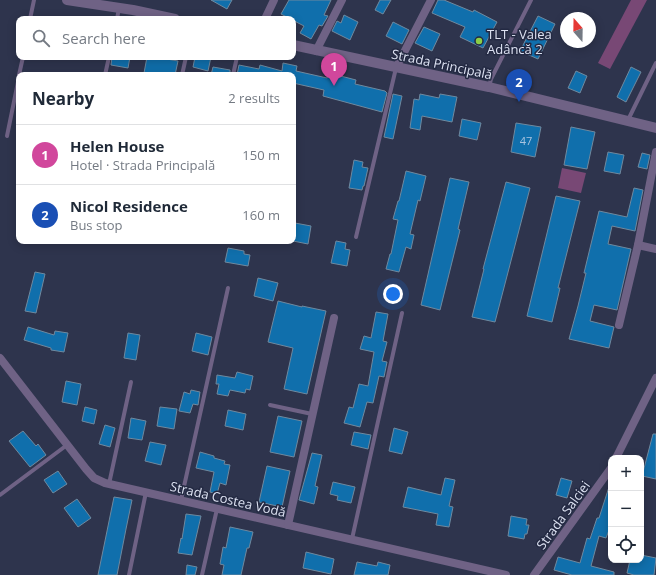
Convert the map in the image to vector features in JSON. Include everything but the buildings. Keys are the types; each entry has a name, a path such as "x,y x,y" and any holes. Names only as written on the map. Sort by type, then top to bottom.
{"street":[{"path":"67,0 80,1 160,16"},
{"path":"266,16 274,0"},
{"path":"316,50 342,0"},
{"path":"396,68 431,0"},
{"name":"Strada Principală","path":"296,46 489,87 656,128"},
{"path":"619,325 638,245 656,152"},
{"path":"638,245 656,249"},
{"path":"288,525 334,318"},
{"name":"Strada Costea Vodă","path":"0,358 94,478 109,484 504,575"},
{"path":"618,455 656,378"},
{"name":"Strada Salciei","path":"534,575 608,472"}],"lane":[{"path":"31,16 34,0"},
{"path":"489,87 491,79 531,0"},
{"path":"118,16 119,8"},
{"path":"20,72 22,60"},
{"path":"106,72 108,60"},
{"path":"183,72 185,60"},
{"path":"234,72 236,60"},
{"path":"627,121 656,63"},
{"path":"356,237 396,68"},
{"path":"7,136 16,91"},
{"path":"180,500 228,288"},
{"path":"352,540 402,313"},
{"path":"109,484 131,382"},
{"path":"270,405 313,414"},
{"path":"0,495 68,444"},
{"path":"129,575 146,492"},
{"path":"202,575 217,509"}],"shaded area":[{"path":"631,0 647,0 610,69 598,63"},
{"path":"562,168 586,173 581,193 558,188"}],"place":[{"name":"TLT - Valea Adâncă 2","path":"479,41"},
{"name":"Helen House","path":"334,86"},
{"name":"Nicol Residence","path":"519,102"}]}
